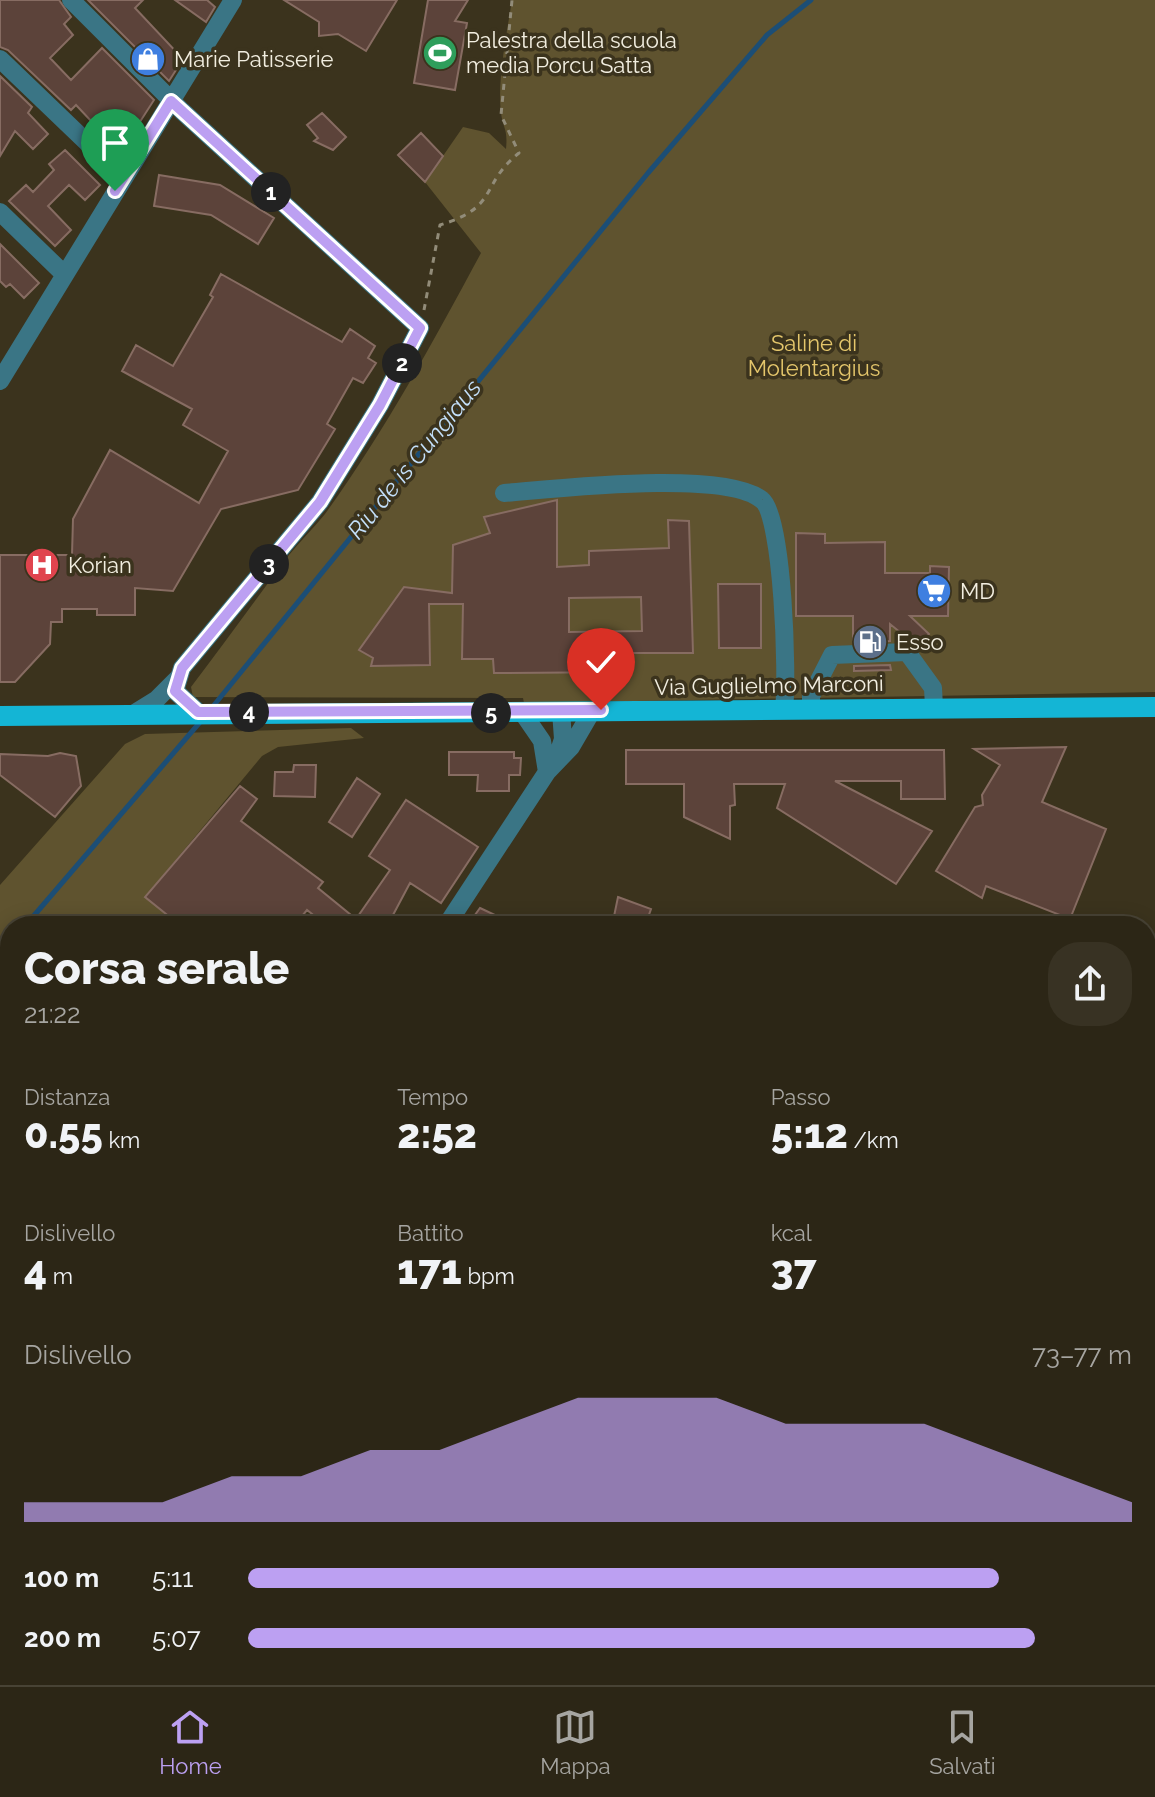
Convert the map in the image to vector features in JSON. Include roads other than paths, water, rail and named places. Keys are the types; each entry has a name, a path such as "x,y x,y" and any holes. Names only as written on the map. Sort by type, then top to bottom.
{"main road":[{"name":"Via Guglielmo Marconi","path":"0,716 142,713 190,706 339,712 1155,707"}],"street":[{"path":"71,0 171,101 420,328 380,405 320,502 182,668 175,691 190,706"},
{"path":"1,377 233,0"},
{"path":"0,59 124,178"},
{"path":"0,212 64,274"},
{"path":"504,493 648,481 744,490 764,500 773,517 782,597 784,709"},
{"path":"811,709 811,696 832,655 907,652 933,688 934,707"},
{"path":"142,713 178,678"},
{"path":"551,768 563,739 561,711"},
{"path":"453,916 551,768 571,747 592,711"},
{"path":"522,712 542,741 551,768"}],"waterway":[{"name":"Riu de is Cungiaus","path":"210,710 648,173 767,35 811,0"},
{"name":"Riu de is Cungiaus","path":"34,916 201,721"}],"place":[{"name":"Palestra della scuola media Porcu Satta","path":"440,53"},
{"name":"Marie Patisserie","path":"148,59"},
{"name":"Korian","path":"42,565"},
{"name":"MD","path":"934,591"},
{"name":"Esso","path":"870,642"}],"park label":[{"name":"Saline di Molentargius","path":"814,356"}]}
